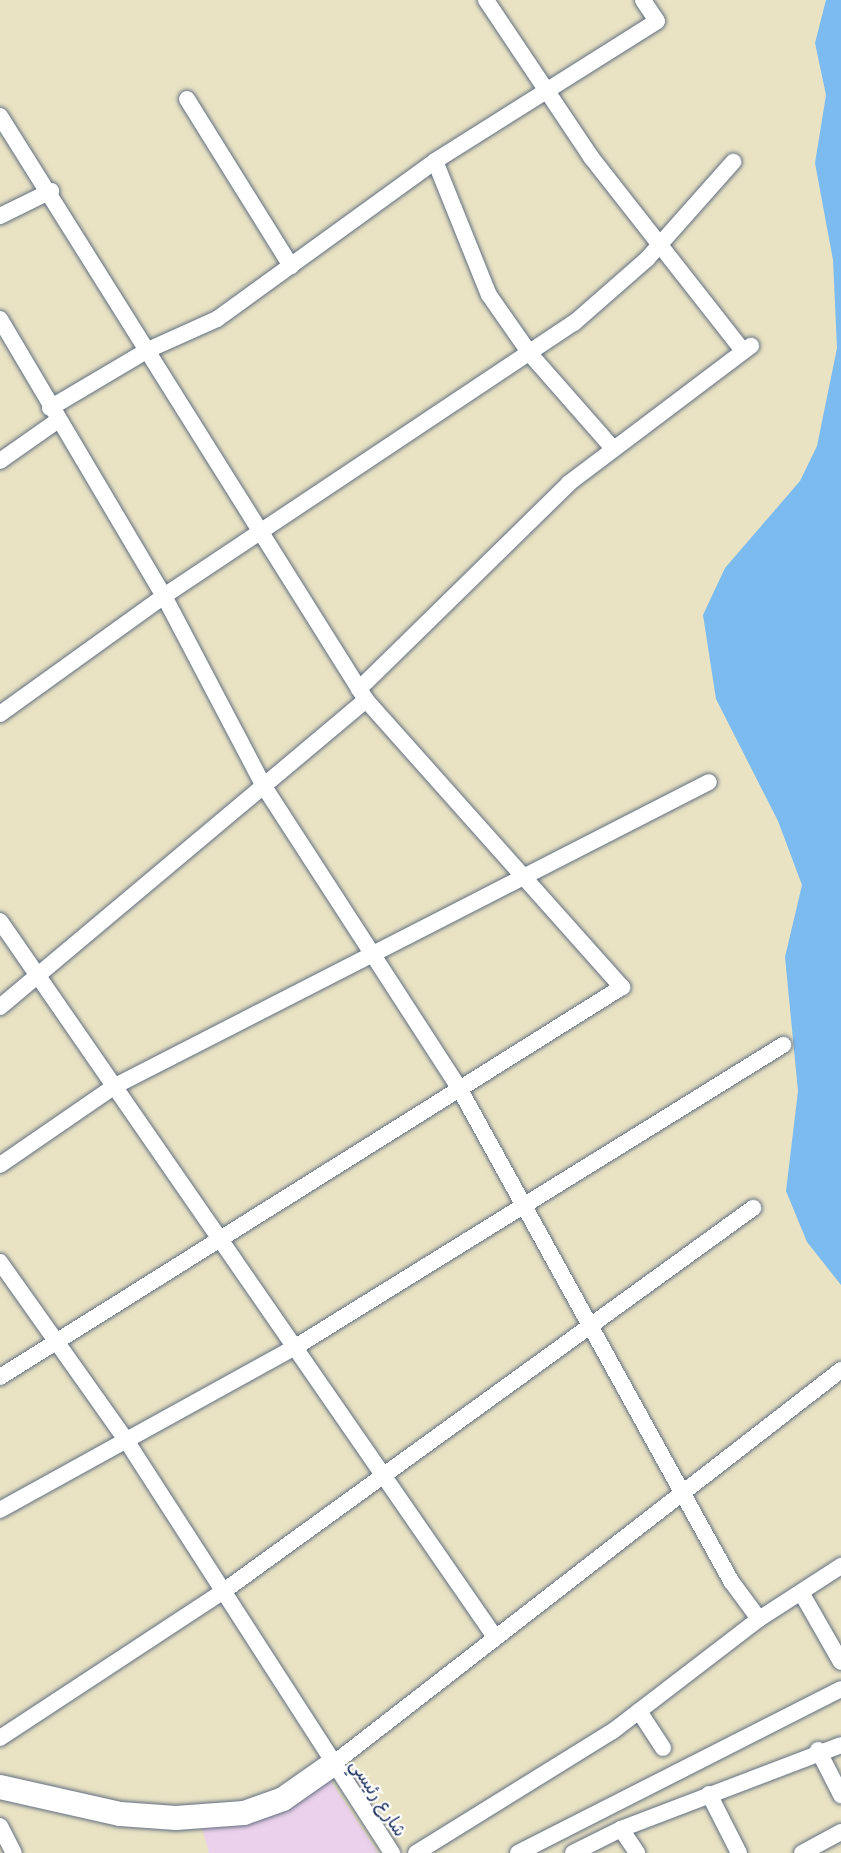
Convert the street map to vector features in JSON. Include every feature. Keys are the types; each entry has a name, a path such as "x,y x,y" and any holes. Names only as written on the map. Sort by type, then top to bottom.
{"street":[{"path":"0,1007 37,972 265,788 362,695 611,446 747,349 660,243 545,90 486,0"},
{"path":"0,460 54,415 148,350 217,319 435,161 657,21 643,0"},
{"path":"187,99 291,266"},
{"path":"0,116 51,191 260,535 362,695 525,873 622,987 0,1377"},
{"path":"435,161 489,295 531,355 611,446"},
{"path":"0,714 164,597 531,355 660,243 733,162"},
{"path":"0,216 51,191"},
{"path":"0,319 54,415 164,597 265,788 459,1088 591,1322 681,1492 759,1619"},
{"path":"0,1165 115,1086 376,957 525,873 709,782"},
{"path":"0,921 297,1346 495,1637"},
{"path":"0,1510 124,1437 297,1346 527,1208 783,1045"},
{"path":"0,1738 221,1593 591,1322 753,1208"},
{"name":"شارع رئيسي","path":"0,1262 124,1437 221,1593 392,1853"},
{"path":"0,1787 120,1814 176,1818 244,1812 283,1799 333,1764 841,1370"},
{"path":"416,1853 639,1711 759,1619 802,1594 841,1566"},
{"path":"802,1594 841,1662"},
{"path":"518,1853 841,1689"},
{"path":"639,1711 663,1748"},
{"path":"578,1852 621,1829 818,1750 841,1745"},
{"path":"818,1750 841,1794"},
{"path":"709,1794 739,1853"},
{"path":"0,1826 14,1853"},
{"path":"621,1829 637,1853"},
{"path":"802,1853 841,1832"}],"shaded area":[{"path":"328,1777 378,1853 209,1853 199,1817"}],"water":[{"path":"826,0 841,0 841,1285 807,1242 786,1191 798,1091 785,957 802,885 778,821 716,699 703,615 725,568 800,481 817,446 837,348 833,260 815,163 826,95 815,43"}]}
